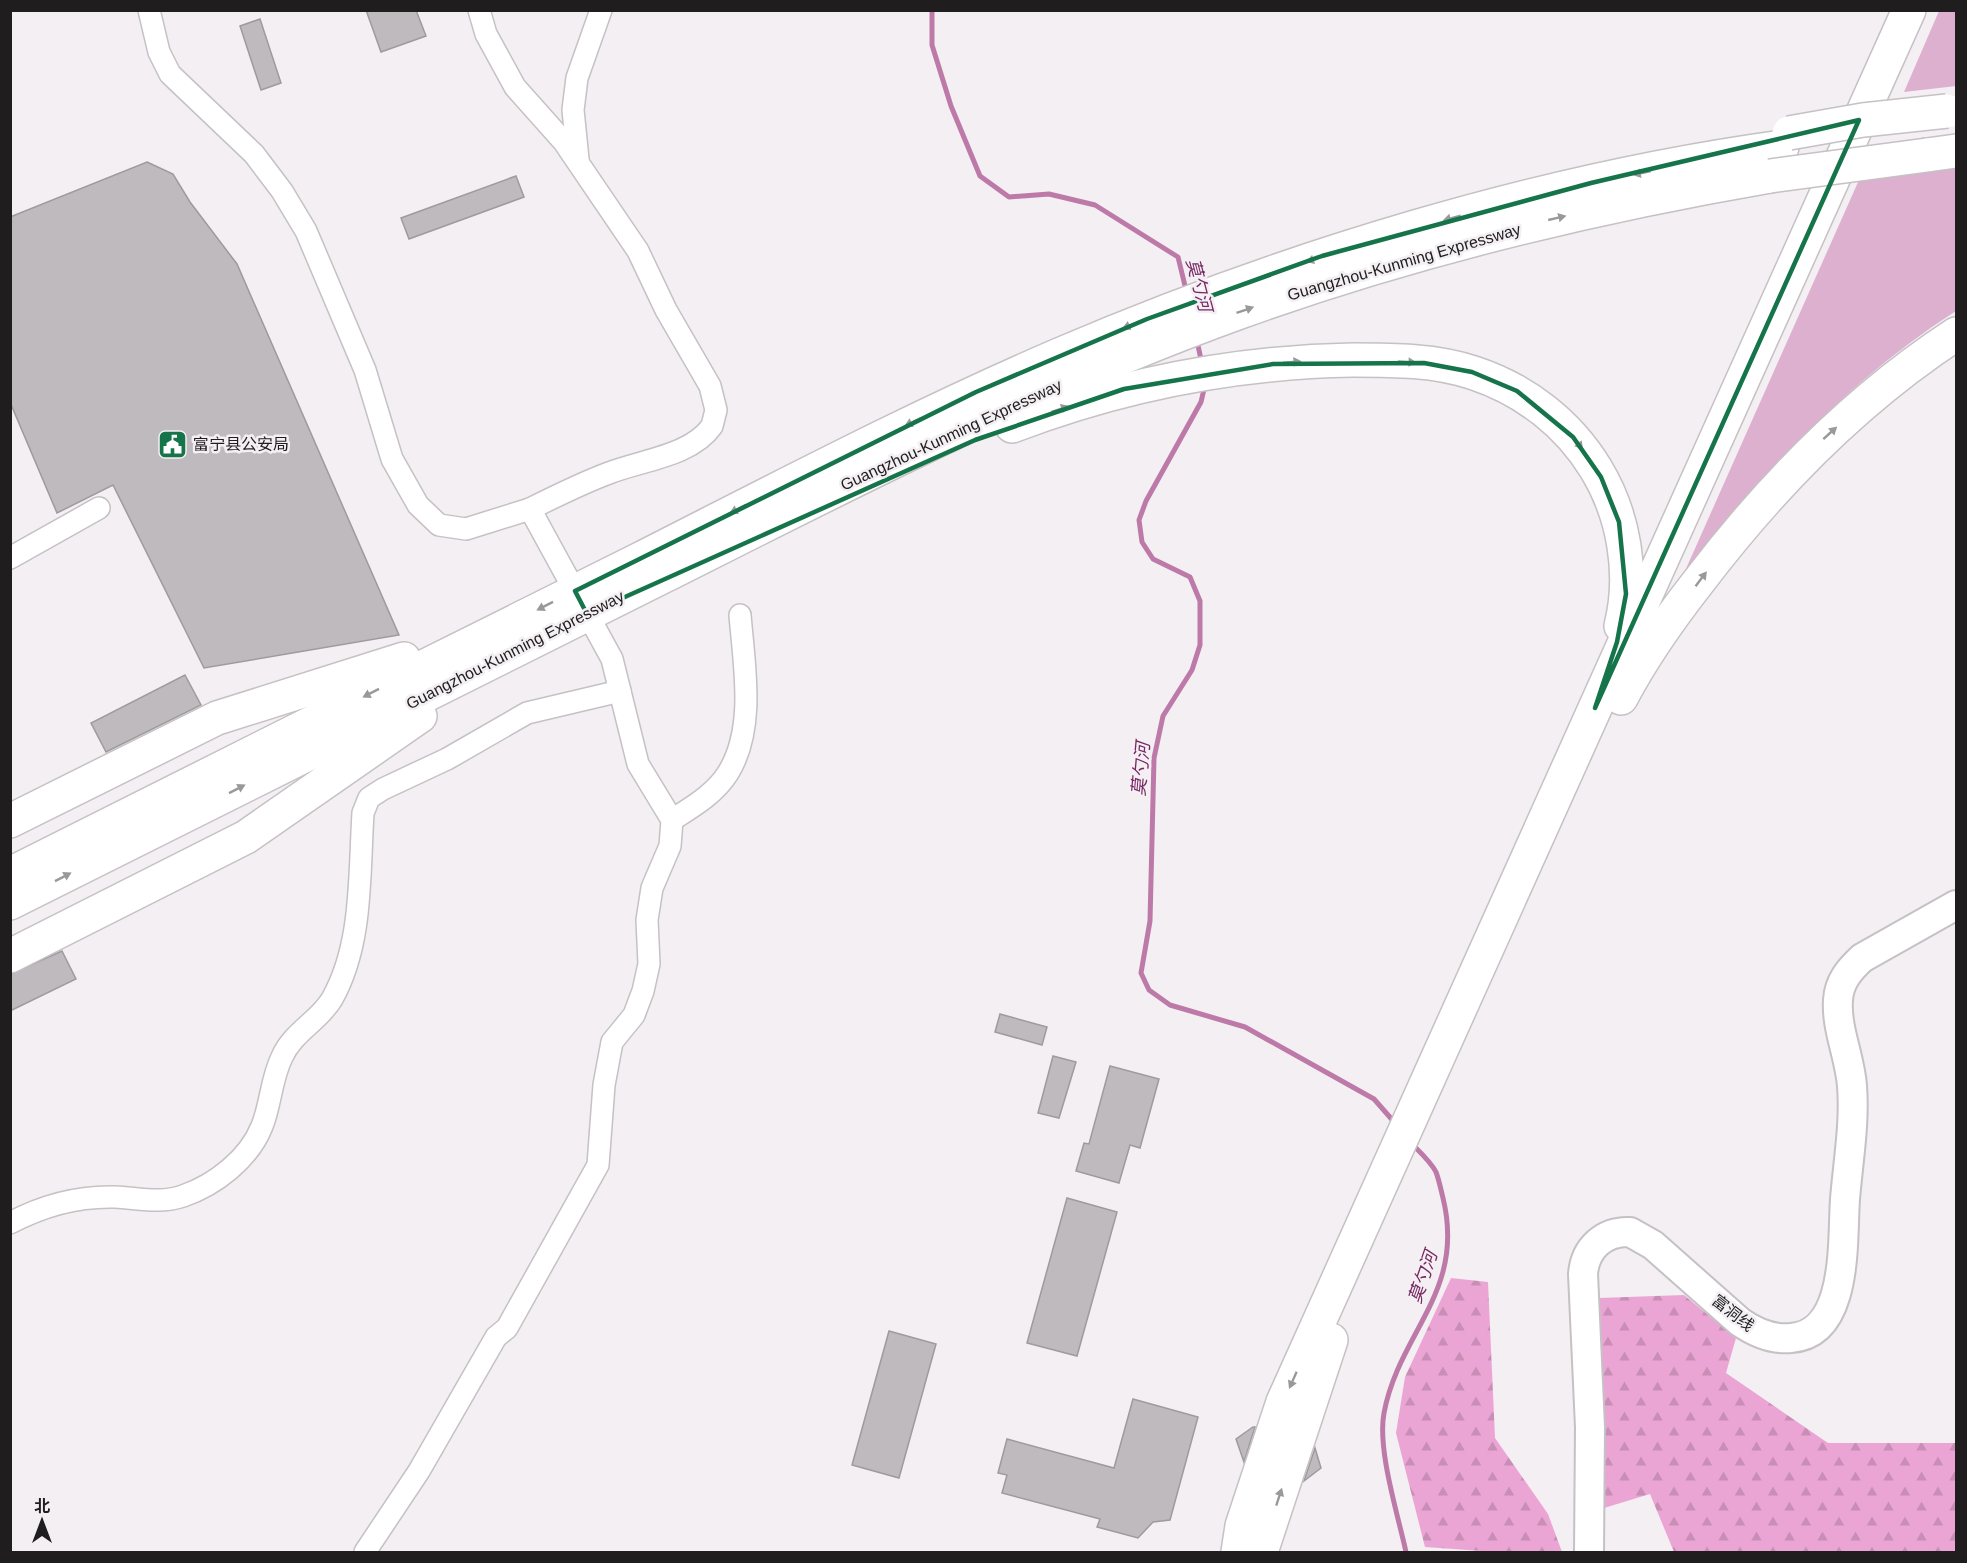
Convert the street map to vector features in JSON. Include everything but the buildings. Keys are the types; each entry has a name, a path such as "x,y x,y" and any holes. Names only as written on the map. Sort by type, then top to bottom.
{"highway":[{"path":"1238,1552 1242,1526 1283,1402 1383,1201 1435,1086 1603,712 1909,10"},
{"path":"1603,712 1929,10"},
{"path":"1780,152 1863,120 1947,130"},
{"name":"Guangzhou-Kunming Expressway","path":"10,874 976,417 1156,343 1264,303 1375,254 1500,205 1682,165 1947,130"},
{"name":"Guangzhou-Kunming Expressway","path":"1375,254 1507,230 1596,209 1780,152"},
{"path":"1603,712 1713,562 1780,482 1856,409 1897,376 1956,334"},
{"path":"976,417 1076,403 1173,378 1273,364 1348,360 1448,366 1495,380 1524,395 1556,420 1588,456 1601,477 1617,514 1627,570 1623,618 1603,712"},
{"name":"Guangzhou-Kunming Expressway","path":"10,903 506,640 658,579 976,417"},
{"path":"10,821 217,718 506,640"},
{"path":"10,956 246,837 506,640"},
{"path":"1261,1552 1330,1341 1383,1201"}],"main road":[{"name":"富洞线","path":"1589,1552 1590,1427 1583,1274 1587,1255 1605,1237 1630,1232 1653,1245 1740,1322 1754,1331 1769,1337 1786,1339 1802,1338 1816,1330 1827,1318 1838,1284 1852,1110 1850,1063 1839,1015 1841,983 1849,970 1862,958 1956,905"}],"street":[{"path":"149,10 159,52 170,74 255,154 306,231 365,370 392,459 418,506 439,525 466,529 530,509 608,473 672,453 708,433 715,419 715,401 710,386 666,310 638,251 559,135 515,87 486,34 479,10"},
{"path":"578,162 573,110 577,78 601,10"},
{"path":"10,558 99,508"},
{"path":"365,1552 419,1471 496,1338 507,1328 598,1165 604,1085 612,1042 634,1015 643,991 649,964 647,920 652,888 670,846 672,820 651,790 638,764 612,659 530,509"},
{"path":"672,820 706,797 728,774 740,748 746,705 740,615"},
{"path":"10,1222 80,1198 156,1200 181,1197 208,1185 230,1169 254,1144 263,1125 271,1085 282,1055 298,1032 330,1002 342,981 350,958 356,925 363,813 369,798 382,789 447,759 527,713 620,691"}],"highlighted area":[{"path":"1859,120 1595,708 1617,642 1626,594 1619,522 1601,477 1573,437 1517,391 1472,372 1424,363 1273,364 1124,389 975,440 587,614 575,591 976,392 1147,319 1322,256 1591,183"}],"shaded area":[{"path":"1939,11 1956,11 1956,86 1904,92"},
{"path":"1956,159 1956,311 1880,367 1811,429 1748,497 1689,571 1685,571 1863,171"}],"green space":[{"path":"1451,1278 1488,1282 1495,1438 1548,1514 1562,1552 1496,1552 1425,1547 1396,1433 1405,1377"},
{"path":"1684,1295 1736,1338 1726,1373 1828,1443 1956,1443 1956,1552 1674,1552 1650,1494 1604,1508 1599,1298"}],"waterway":[{"name":"莫勺河","path":"932,10 932,45 951,106 980,176 1009,197 1049,194 1095,205 1178,257 1187,294"},
{"name":"莫勺河","path":"1197,341 1202,364"},
{"name":"莫勺河","path":"1205,385 1201,402 1146,501 1139,520 1142,542 1153,559 1190,577 1200,601 1200,645 1192,670 1163,716 1154,758 1150,921 1141,973 1149,990 1170,1005 1245,1027 1374,1099 1395,1123"},
{"name":"莫勺河","path":"1406,1552 1383,1445 1384,1413 1392,1384 1403,1358 1438,1286 1446,1260 1448,1231 1436,1172 1412,1144"}],"place":[{"name":"富宁县公安局","path":"172,444"}]}
